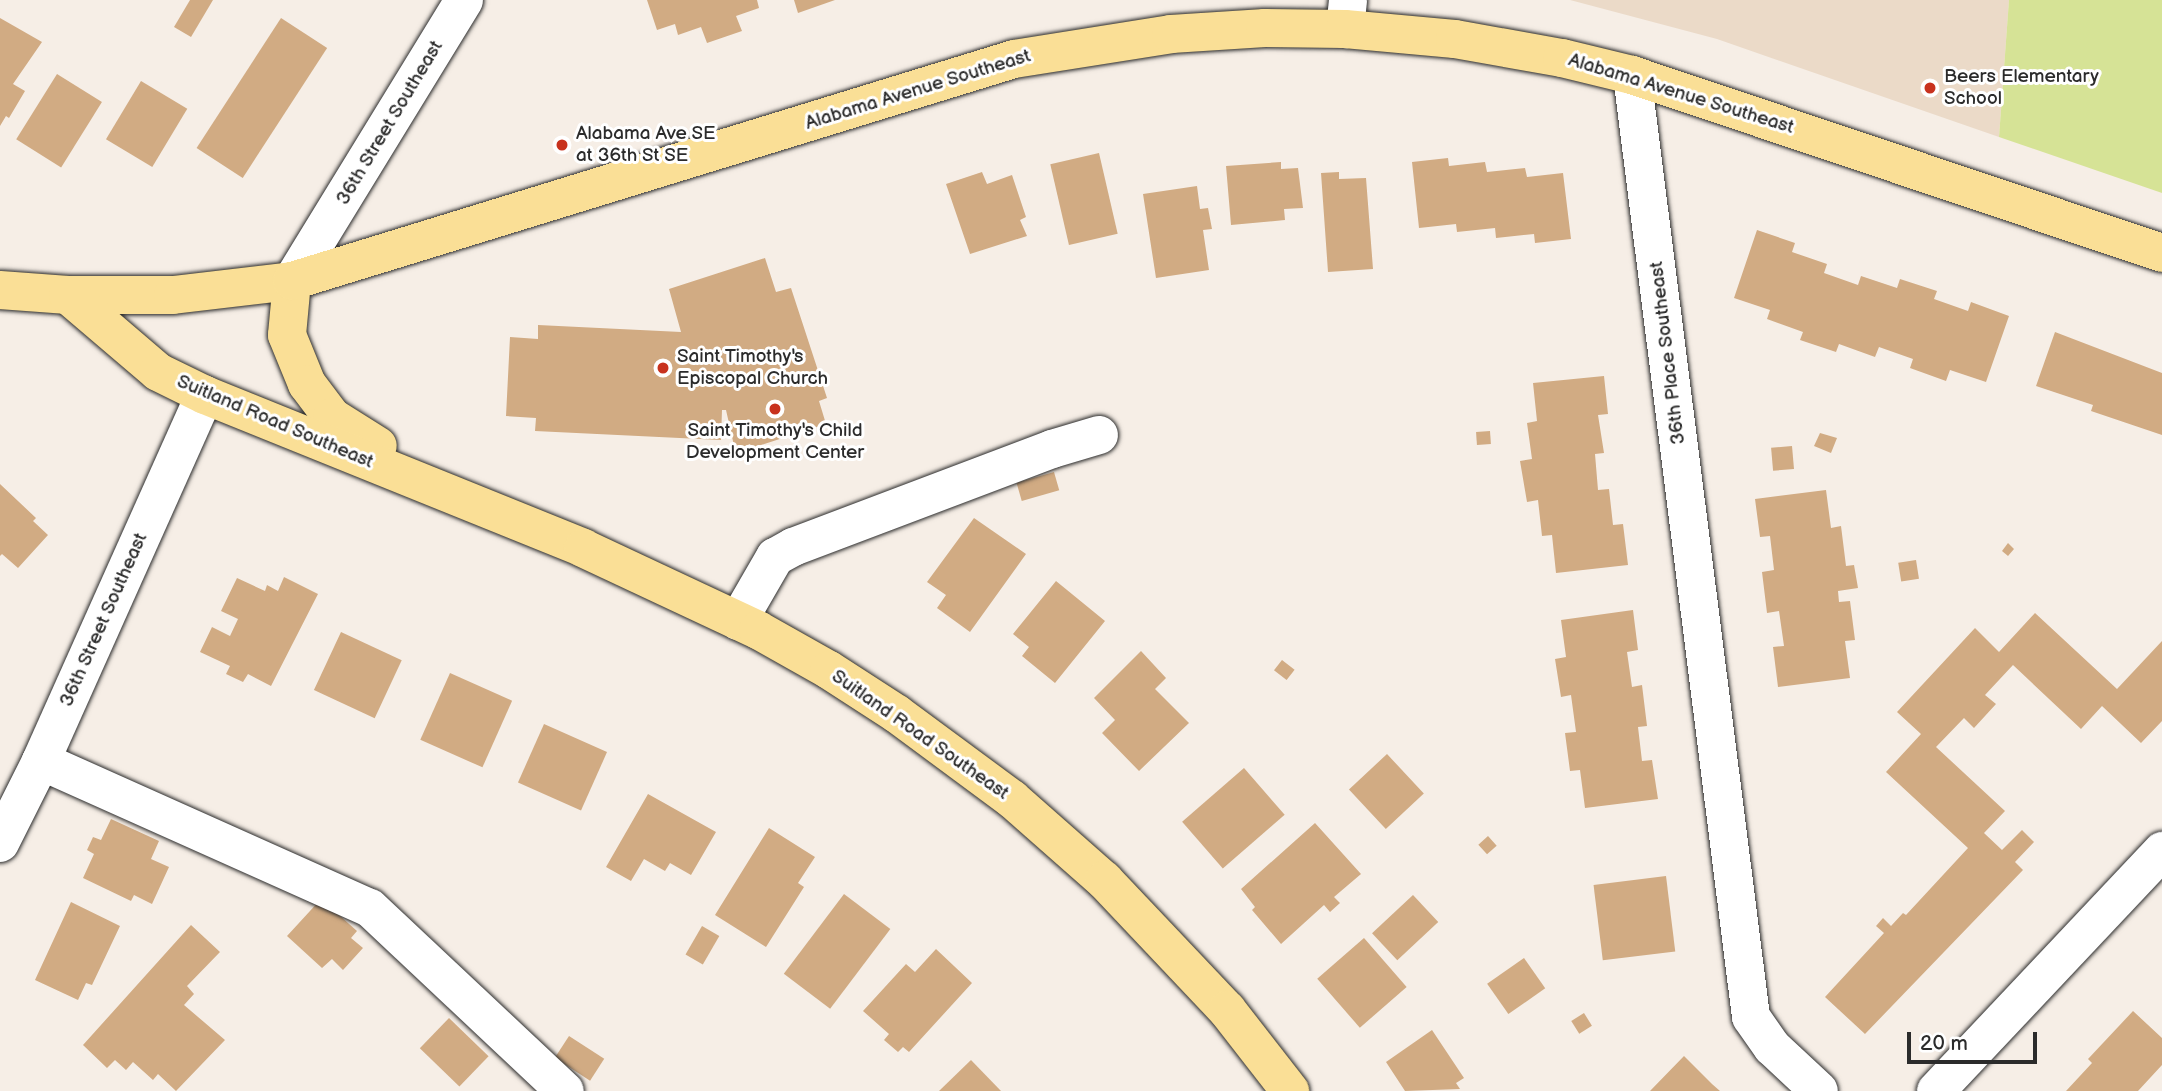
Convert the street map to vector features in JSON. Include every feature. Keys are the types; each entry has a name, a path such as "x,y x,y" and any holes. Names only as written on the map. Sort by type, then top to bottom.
{"main road":[{"name":"Alabama Avenue Southeast","path":"0,290 68,295 173,295 292,281 1014,59 1078,47 1203,31 1265,27 1347,14 1632,75 2162,253"},
{"name":"Suitland Road Southeast","path":"292,281 287,335 307,384 332,417 463,499"},
{"name":"Suitland Road Southeast","path":"68,295 158,372 205,395 583,548 738,621 829,670 897,714 1012,799 1058,838 1168,945 1227,1010 1290,1091"}],"street":[{"name":"36th Street Southeast","path":"292,281 464,0"},
{"name":"36th Place Southeast","path":"1632,75 1751,1017 1772,1047 1819,1091"},
{"name":"36th Street Southeast","path":"0,843 41,761 205,395"},
{"path":"738,621 775,557 793,547 1052,449 1100,435"},
{"path":"41,761 370,908 565,1091"},
{"path":"1936,1091 2162,851"}],"shaded area":[{"name":"Beers Elementary School","path":"1570,0 2009,0 1999,137 1717,39"}],"green space":[{"path":"2009,0 2162,0 2162,193 1999,137"}],"building":[{"path":"190,0 213,0 191,37 174,27"},
{"path":"647,0 757,0 759,8 736,16 742,31 707,43 701,27 678,35 675,24 657,30"},
{"path":"794,0 835,0 798,13"},
{"path":"0,18 42,42 13,84 25,91 9,118 6,116 0,126"},
{"path":"281,18 327,48 243,178 197,148"},
{"path":"57,74 102,102 61,167 16,139"},
{"path":"141,81 187,109 152,167 106,139"},
{"path":"1099,153 1118,234 1069,245 1050,164"},
{"path":"1448,158 1449,166 1485,162 1487,172 1525,168 1527,177 1563,173 1571,239 1535,243 1534,234 1496,238 1495,228 1457,232 1456,224 1419,228 1412,162"},
{"path":"1281,162 1281,169 1298,168 1303,208 1284,209 1285,220 1231,225 1226,166"},
{"path":"982,172 987,184 1012,175 1026,217 1020,220 1027,236 970,254 946,184"},
{"path":"1339,172 1339,179 1366,178 1373,269 1328,272 1321,173"},
{"path":"1197,186 1200,209 1208,208 1212,229 1203,230 1209,270 1156,278 1143,194"},
{"path":"1757,230 1795,243 1792,252 1827,264 1824,273 1858,285 1861,276 1897,288 1900,279 1937,291 1934,299 1968,311 1971,302 2009,316 1986,382 1950,370 1946,381 1910,368 1913,359 1879,347 1875,357 1839,344 1836,352 1800,340 1803,332 1767,319 1770,310 1734,298"},
{"name":"Saint Timothy's Episcopal Church","path":"765,258 776,292 791,288 827,398 819,401 826,424 752,448 750,444 735,450 726,410 722,410 721,440 535,431 536,418 506,416 510,337 538,339 538,325 681,332 669,289"},
{"path":"2055,332 2162,373 2162,435 2091,411 2093,405 2036,386"},
{"path":"1604,376 1608,414 1598,415 1604,453 1595,454 1598,490 1609,489 1613,525 1623,524 1628,565 1556,573 1552,535 1542,536 1538,500 1527,502 1520,461 1532,459 1527,423 1537,421 1533,383"},
{"path":"1490,431 1491,444 1477,445 1476,432"},
{"path":"1820,433 1837,438 1831,453 1814,446"},
{"path":"1792,446 1794,469 1773,471 1771,448"},
{"path":"1054,472 1059,490 1022,501 1017,483"},
{"path":"0,484 36,518 33,521 48,535 18,568 2,554 0,556"},
{"path":"1826,490 1831,528 1841,526 1846,566 1854,565 1858,588 1838,591 1839,602 1850,601 1855,640 1845,641 1850,678 1778,687 1773,647 1784,646 1779,611 1767,613 1762,572 1774,570 1770,536 1760,537 1755,499"},
{"path":"974,518 1026,554 970,632 937,608 946,595 927,582"},
{"path":"2008,543 2014,549 2008,556 2002,551"},
{"path":"1916,560 1919,579 1901,582 1898,563"},
{"path":"284,577 318,594 271,686 248,674 243,682 226,674 230,666 200,652 212,627 230,636 238,619 221,611 237,578 265,591 267,585 278,591"},
{"path":"1056,581 1105,621 1055,683 1022,656 1029,647 1013,634"},
{"path":"1633,610 1638,650 1627,652 1632,687 1642,685 1647,726 1638,727 1642,761 1652,760 1658,799 1585,808 1580,770 1570,771 1565,733 1576,732 1571,695 1561,697 1555,659 1566,657 1561,620"},
{"path":"2035,613 2117,689 2162,641 2162,721 2141,743 2102,706 2081,729 2013,665 1985,695 1996,704 1974,728 1964,718 1936,747 2005,811 1984,833 2002,850 2022,830 2034,842 2015,862 2023,870 1865,1034 1825,997 1884,933 1876,926 1883,918 1891,926 1903,913 1906,915 1968,848 1886,772 1921,734 1897,712 1975,628 1999,652"},
{"path":"341,632 402,660 375,718 314,690"},
{"path":"1141,651 1166,678 1155,689 1189,723 1139,771 1102,733 1115,720 1094,698"},
{"path":"1282,660 1295,670 1287,680 1274,670"},
{"path":"450,673 512,701 482,767 420,740"},
{"path":"544,724 607,752 581,811 518,782"},
{"path":"1387,754 1424,793 1386,829 1349,789"},
{"path":"1244,768 1285,815 1223,869 1182,822"},
{"path":"648,794 716,832 691,875 670,863 665,871 644,859 631,881 606,867"},
{"path":"111,819 159,841 151,859 169,867 152,904 134,895 131,901 83,878 94,854 87,850 93,837 101,840"},
{"path":"1315,823 1361,874 1334,897 1340,903 1330,912 1324,905 1281,944 1252,910 1255,907 1241,889"},
{"path":"769,828 815,857 798,883 804,887 766,947 715,915"},
{"path":"1488,836 1497,846 1487,854 1478,845"},
{"path":"1666,876 1675,951 1603,960 1594,885"},
{"path":"844,894 890,929 830,1009 784,974"},
{"path":"1413,895 1438,922 1397,960 1372,933"},
{"path":"321,899 357,931 351,938 363,948 343,970 332,959 322,968 287,936"},
{"path":"71,902 120,926 92,985 86,983 78,1000 35,980"},
{"path":"191,925 220,952 187,986 194,994 184,1005 225,1040 176,1091 158,1074 153,1080 133,1062 126,1070 115,1060 107,1068 83,1045"},
{"path":"702,926 719,936 703,965 686,955"},
{"path":"1364,938 1407,987 1360,1028 1317,979"},
{"path":"936,949 972,983 909,1052 903,1047 898,1052 884,1040 889,1034 863,1011 906,964 915,972"},
{"path":"1524,958 1545,988 1508,1014 1487,984"},
{"path":"2133,1011 2162,1038 2162,1065 2138,1091 2066,1091 2092,1063 2088,1059"},
{"path":"1584,1013 1592,1026 1579,1034 1571,1021"},
{"path":"449,1018 489,1056 459,1086 420,1048"},
{"path":"1432,1030 1464,1078 1456,1083 1460,1089 1405,1091 1386,1062"},
{"path":"569,1036 604,1059 590,1081 555,1058"},
{"path":"1684,1056 1712,1084 1720,1091 1650,1091"},
{"path":"971,1060 1001,1091 939,1091"}],"place":[{"name":"Beers Elementary School","path":"1930,88"},
{"name":"Alabama Ave SE at 36th St SE","path":"562,145"},
{"name":"Saint Timothy's Episcopal Church","path":"663,368"},
{"name":"Saint Timothy's Child Development Center","path":"775,409"}]}
